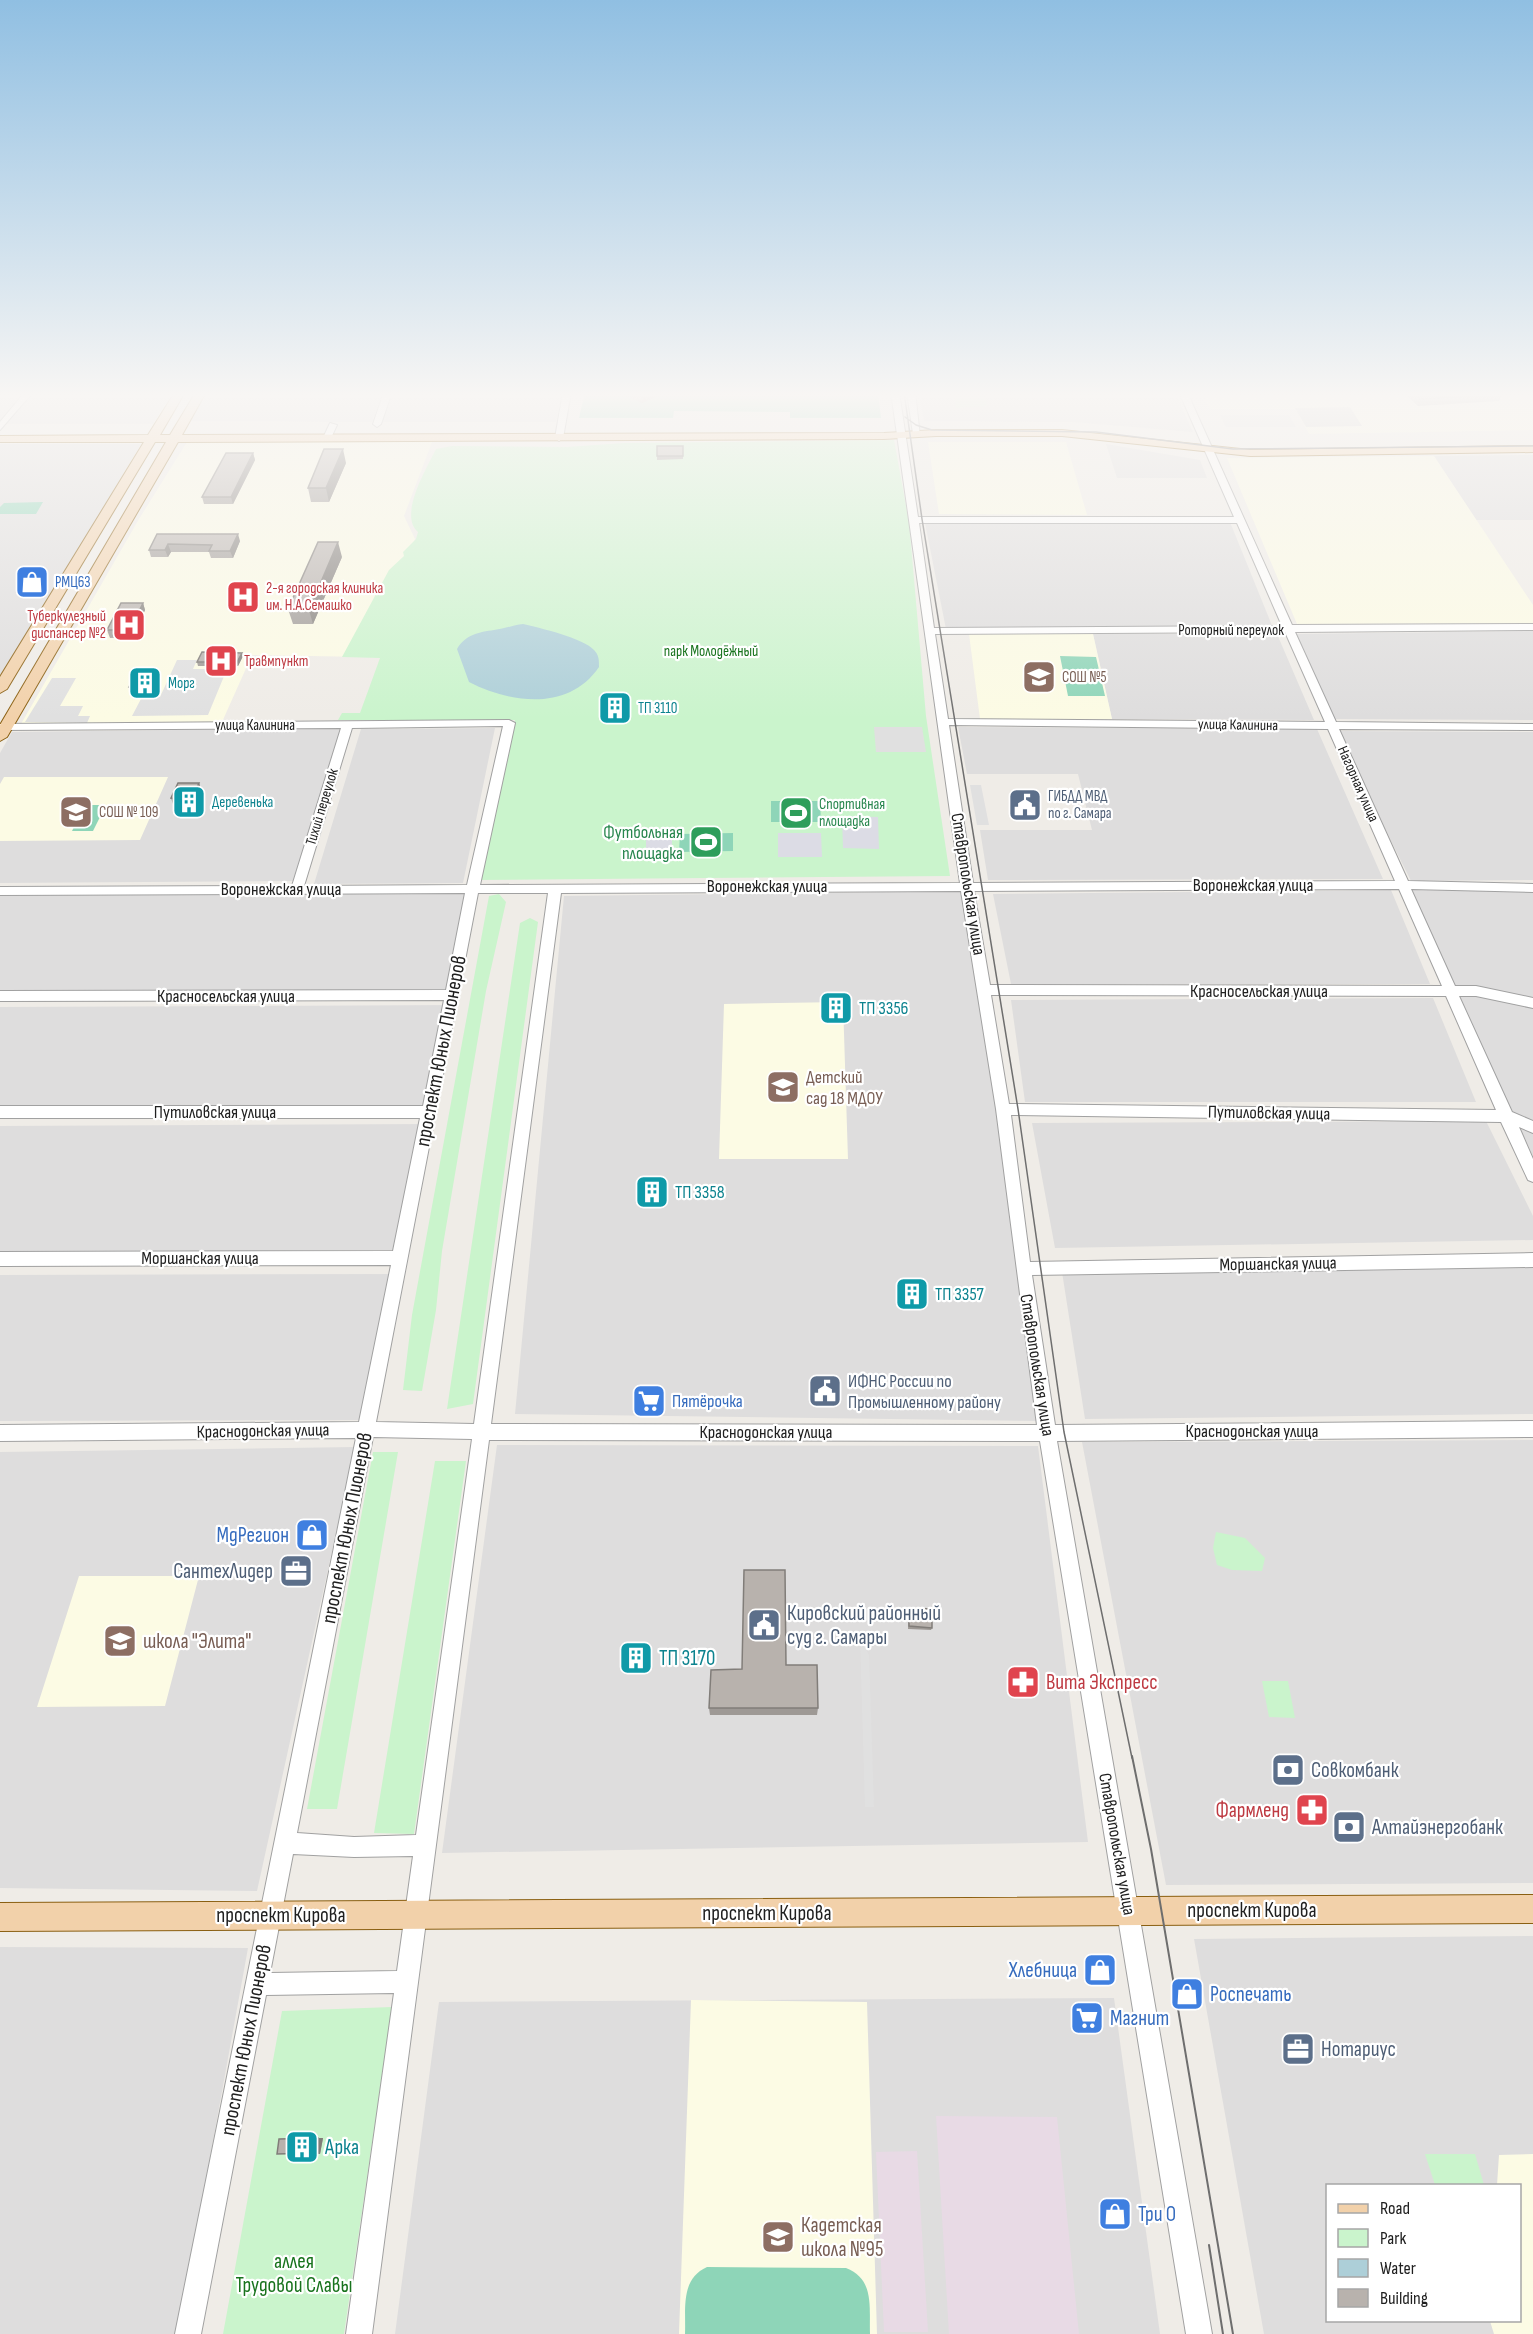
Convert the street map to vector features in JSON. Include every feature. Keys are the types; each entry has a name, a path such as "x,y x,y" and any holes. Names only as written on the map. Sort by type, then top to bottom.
{"main road":[{"path":"0,689 114,501"},
{"path":"2,731 137,501"},
{"name":"проспект Кирова","path":"0,1917 1533,1909"}],"street":[{"name":"Ставропольская улица","path":"910,501 967,886 1003,1109 1047,1432 1199,2334"},
{"name":"Нагорная улица","path":"1231,501 1533,1176"},
{"path":"913,520 1240,520"},
{"name":"Роторный переулок","path":"930,631 1533,627"},
{"name":"улица Калинина","path":"943,722 1533,727"},
{"name":"улица Калинина","path":"2,731 509,723"},
{"name":"проспект Юных Пионеров","path":"188,2334 473,887 509,723"},
{"name":"Тихий переулок","path":"297,889 347,724"},
{"name":"Воронежская улица","path":"0,891 473,887 1403,885 1533,888"},
{"path":"359,2334 555,887"},
{"name":"Красносельская улица","path":"984,990 1451,993 1476,991 1533,1003"},
{"name":"Красносельская улица","path":"0,996 452,995"},
{"name":"Путиловская улица","path":"1003,1109 1506,1116 1533,1127"},
{"name":"Путиловская улица","path":"0,1112 429,1112"},
{"name":"Моршанская улица","path":"0,1259 400,1258"},
{"name":"Моршанская улица","path":"1023,1269 1533,1260"},
{"name":"Краснодонская улица","path":"0,1434 366,1430 1047,1432 1533,1429"},
{"path":"285,1843 354,1847 425,1845"},
{"path":"257,1984 406,1982"}],"shaded area":[{"path":"0,501 107,501 0,682"},
{"name":"2-я городская клиника им. Н.А.Семашко","path":"150,501 410,501 404,516 415,539 366,657 252,655 222,722 21,724"},
{"path":"937,501 1083,501 1087,515 939,514"},
{"path":"1245,501 1464,501 1533,605 1533,623 1297,624"},
{"path":"1463,501 1533,501 1533,520 1476,520"},
{"path":"1230,522 1273,628 946,629 925,523"},
{"path":"1533,631 1533,720 1331,719 1294,634"},
{"name":"СОШ №5","path":"969,634 1093,634 1112,719 980,719"},
{"path":"1093,634 1277,634 1314,720 1112,719"},
{"path":"177,660 197,660 193,669 227,669 208,715 132,716 142,697 160,697"},
{"path":"52,678 76,678 60,706 83,706 78,716 90,716 87,723 25,722"},
{"path":"874,727 922,727 926,752 876,752"},
{"path":"958,727 1317,729 1383,879 988,880 980,830 1092,830 1078,774 967,774"},
{"path":"342,728 296,881 0,883 0,753 12,732"},
{"path":"495,728 463,883 314,884 361,729"},
{"path":"1336,731 1533,732 1533,880 1411,881"},
{"name":"СОШ № 109","path":"4,777 168,777 140,840 0,841 0,784"},
{"path":"970,785 981,785 989,825 977,825"},
{"path":"842,816 878,817 879,849 843,848"},
{"path":"778,833 821,833 822,857 778,857"},
{"path":"646,835 672,835 672,852 646,853"},
{"path":"1405,886 1533,886 1533,1156"},
{"path":"1391,890 1430,984 1011,984 993,894"},
{"path":"965,891 1042,1421 515,1414 564,896"},
{"path":"474,893 454,993 0,992 0,895"},
{"path":"1433,998 1476,1102 1025,1102 1011,1000"},
{"name":"Детский сад 18 МДОУ","path":"843,1002 848,1159 719,1159 724,1004"},
{"path":"456,1005 436,1108 0,1110 0,1007"},
{"path":"1486,1121 1533,1216 1533,1240 1055,1248 1032,1123"},
{"path":"432,1124 404,1250 0,1253 0,1126"},
{"path":"1533,1263 1533,1414 1085,1419 1062,1272"},
{"path":"403,1274 374,1420 0,1421 0,1275"},
{"path":"1533,1440 1533,1883 1166,1885 1082,1442"},
{"path":"497,1445 1038,1446 1088,1842 442,1853"},
{"path":"355,1447 257,1891 0,1888 0,1452"},
{"name":"школа \"Элита\"","path":"79,1576 199,1576 165,1706 37,1707"},
{"path":"860,1637 869,1655 874,1807 865,1807"},
{"path":"1533,1936 1533,2334 1264,2334 1194,1939"},
{"path":"0,1947 248,1948 178,2334 0,2334"},
{"path":"1114,1998 1160,2334 395,2334 439,2002"},
{"name":"Кадетская школа №95","path":"691,2000 867,2002 877,2334 679,2334"},
{"path":"936,2116 1057,2117 1079,2334 949,2334"},
{"path":"917,2151 928,2332 884,2332 876,2152"},
{"path":"1533,2154 1533,2334 1494,2334 1490,2322 1521,2322 1521,2184 1497,2184 1499,2155"}],"green space":[{"name":"парк Молодёжный","path":"414,501 905,501 909,522 926,716 950,876 476,880 515,720 338,720 342,713 360,713 380,658 342,657 389,570 404,556 403,552 416,539 418,532 411,515"},
{"path":"43,502 36,514 0,514 0,507 4,503"},
{"path":"1060,656 1096,657 1105,696 1068,696"},
{"name":"Спортивная площадка","path":"771,801 820,801 821,822 771,822"},
{"path":"85,805 106,805 93,831 72,831"},
{"name":"Футбольная площадка","path":"733,833 733,851 679,852 680,834"},
{"path":"499,894 506,902 486,991 442,1251 436,1310 422,1391 403,1390 412,1315 489,896"},
{"path":"530,918 538,922 473,1404 447,1409 520,923"},
{"path":"373,1452 398,1452 337,1809 307,1809"},
{"path":"435,1461 466,1461 414,1834 374,1833"},
{"path":"1216,1532 1245,1538 1265,1558 1262,1571 1232,1570 1217,1565 1213,1548"},
{"path":"1262,1681 1288,1681 1295,1718 1269,1717"},
{"name":"аллея Трудовой Славы","path":"392,2007 344,2334 223,2334 282,2011"},
{"path":"1425,2154 1475,2154 1484,2184 1435,2184"},
{"path":"707,2267 846,2268 862,2279 866,2287 870,2305 870,2334 685,2334 685,2305 688,2287 698,2272"}],"water":[{"path":"523,624 581,641 597,654 599,667 587,681 572,691 556,697 539,699 521,699 503,695 469,682 457,649 460,644 468,637 478,633"}],"building":[{"path":"157,534 238,534 230,551 209,551 212,545 168,544 165,550 149,550"},
{"path":"318,542 338,542 309,610 288,609"},
{"path":"121,603 143,603 130,630 107,630"},
{"path":"202,652 242,653 237,662 197,662"},
{"name":"Морг","path":"137,671 158,672 150,687 129,687"},
{"path":"178,783 199,783 191,799 171,798"},
{"path":"830,994 843,995 843,1007 830,1007"},
{"name":"ТП 3358","path":"644,1180 662,1181 660,1196 642,1196"},
{"name":"Кировский районный суд г. Самары","path":"744,1570 785,1570 786,1665 817,1665 818,1708 709,1708 711,1670 742,1669"},
{"path":"909,1608 932,1609 932,1628 909,1626"},
{"name":"ТП 3170","path":"629,1644 644,1645 641,1666 627,1665"},
{"name":"Арка","path":"318,2138 316,2153 277,2154 279,2139"}],"tram line":[{"path":"919,501 1018,1109 1064,1432 1132,1758"},
{"path":"1132,1756 1151,1849 1233,2334"},
{"path":"1209,2245 1223,2334"}],"place":[{"name":"РМЦ63","path":"32,582"},
{"name":"2-я городская клиника им. Н.А.Семашко","path":"243,597"},
{"name":"Туберкулезный диспансер №2","path":"129,625"},
{"name":"Травмпункт","path":"221,661"},
{"name":"СОШ №5","path":"1039,677"},
{"name":"Морг","path":"145,683"},
{"name":"ТП 3110","path":"615,708"},
{"name":"Деревенька","path":"189,802"},
{"name":"ГИБДД МВД по г. Самара","path":"1025,805"},
{"name":"СОШ № 109","path":"76,812"},
{"name":"Спортивная площадка","path":"796,813"},
{"name":"Футбольная площадка","path":"706,842"},
{"name":"ТП 3356","path":"836,1008"},
{"name":"Детский сад 18 МДОУ","path":"783,1087"},
{"name":"ТП 3358","path":"652,1192"},
{"name":"ТП 3357","path":"912,1294"},
{"name":"ИФНС России по Промышленному району","path":"825,1391"},
{"name":"Пятёрочка","path":"649,1401"},
{"name":"МдРегион","path":"312,1535"},
{"name":"СантехЛидер","path":"296,1571"},
{"name":"Кировский районный суд г. Самары","path":"764,1625"},
{"name":"школа \"Элита\"","path":"120,1641"},
{"name":"ТП 3170","path":"636,1658"},
{"name":"Вита Экспресс","path":"1023,1682"},
{"name":"Совкомбанк","path":"1288,1770"},
{"name":"Фармленд","path":"1312,1810"},
{"name":"Алтайэнергобанк","path":"1349,1827"},
{"name":"Хлебница","path":"1100,1970"},
{"name":"Роспечать","path":"1187,1994"},
{"name":"Магнит","path":"1087,2018"},
{"name":"Нотариус","path":"1298,2049"},
{"name":"Арка","path":"302,2147"},
{"name":"Три О","path":"1115,2214"},
{"name":"Кадетская школа №95","path":"778,2237"}]}
